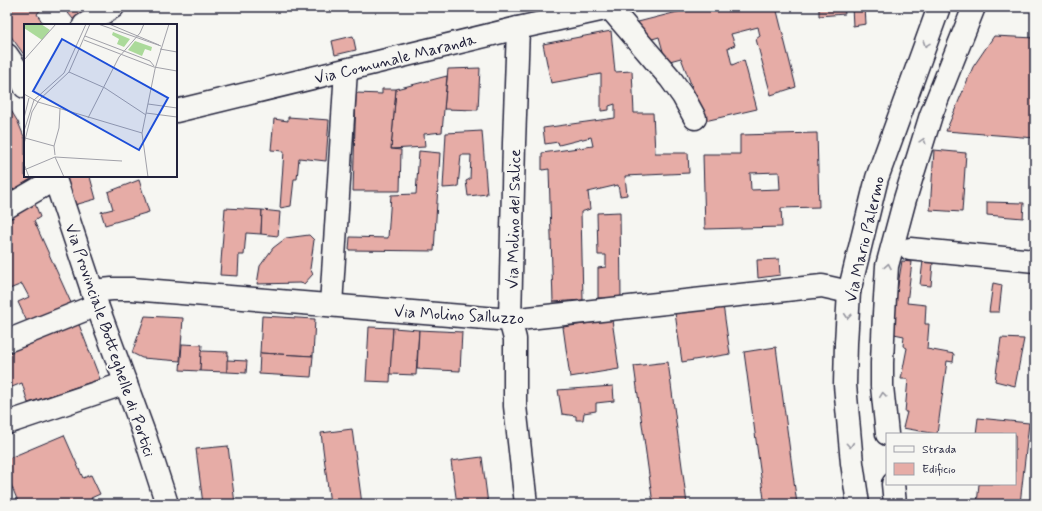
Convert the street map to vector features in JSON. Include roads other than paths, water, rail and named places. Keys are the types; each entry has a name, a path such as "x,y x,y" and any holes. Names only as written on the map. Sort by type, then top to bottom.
{"street":[{"path":"86,24 113,7"},
{"path":"612,7 670,78 683,96 694,118"},
{"name":"Via Comunale Maranda","path":"177,111 518,28 612,7"},
{"name":"Via Mario Palermo","path":"858,504 852,463 845,385 849,292 877,178 939,7"},
{"name":"Via Mario Palermo","path":"888,433 882,386 887,266 904,199 931,115 974,7"},
{"name":"Via Molino del Salice","path":"518,28 510,320 515,339 515,406 526,504"},
{"path":"331,305 346,70"},
{"path":"7,207 55,177"},
{"name":"Via Provinciale Botteghelle di Portici","path":"55,177 94,298 145,436 167,504"},
{"path":"910,249 1035,261"},
{"name":"Via Molino Salluzzo","path":"7,341 112,288 510,320 822,286 849,292"},
{"path":"7,423 126,383"},
{"path":"893,485 895,504"}]}
